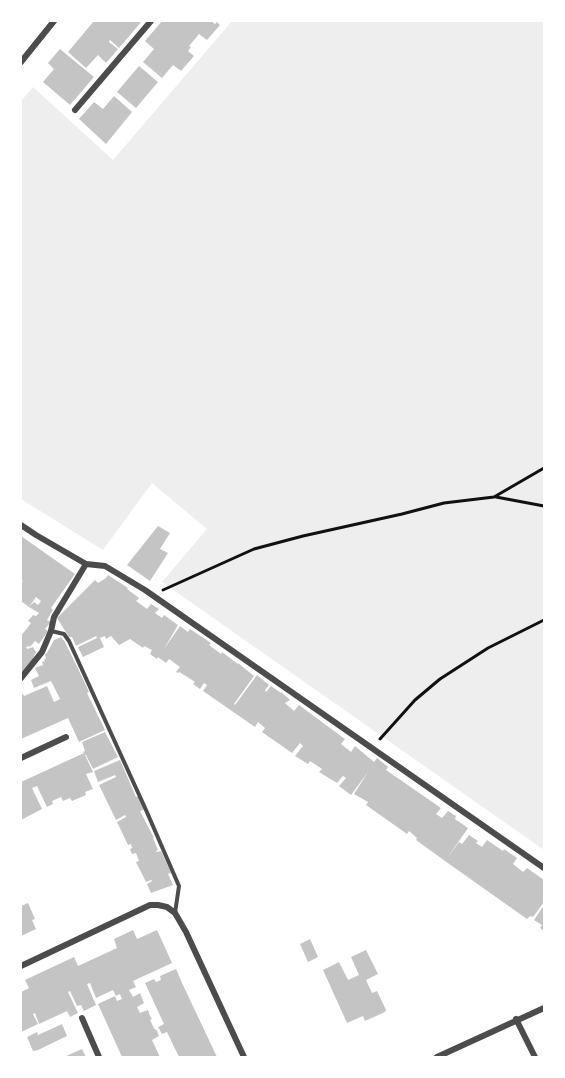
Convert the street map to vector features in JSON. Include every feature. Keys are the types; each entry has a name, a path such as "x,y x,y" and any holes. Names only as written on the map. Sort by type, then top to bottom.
{"street":[{"path":"21,62 54,21"},
{"path":"75,110 151,21"},
{"path":"21,525 86,564 105,566 152,595 544,868"},
{"path":"21,678 42,651 51,631 54,617 86,564"},
{"path":"21,758 66,737"},
{"path":"21,966 150,905 167,908 175,913 193,946 244,1057"},
{"path":"437,1057 544,1008"},
{"path":"82,1018 99,1057"},
{"path":"516,1019 535,1057"}],"lane":[{"path":"51,631 64,634 69,641 146,810 179,886 175,913"}],"path":[{"path":"494,497 544,468"},
{"path":"152,595 254,549 444,503 494,497 544,506"},
{"path":"372,749 415,700 440,679 488,648 544,620"}],"shaded area":[{"path":"232,21 544,21 544,850 162,582 207,529 152,483 103,550 21,499 21,101 33,87 113,160"}],"building":[{"path":"94,21 142,21 119,48 110,40 109,42 118,49 106,63 98,55 86,68 68,52"},
{"path":"162,21 211,21 220,25 207,40 199,34 189,46 191,47 188,51 194,56 181,71 173,65 162,78 143,62 154,49 145,41"},
{"path":"60,49 94,77 70,105 43,82 54,69 48,63"},
{"path":"139,66 158,82 136,108 117,92"},
{"path":"114,96 132,112 106,144 79,119 94,102 103,109"},
{"path":"158,526 170,533 160,549 168,553 150,581 127,565"},
{"path":"21,536 75,574 51,608 53,610 47,620 51,622 45,629 48,631 39,644 35,641 30,647 26,647 27,649 33,647 36,652 30,664 21,673 21,636 31,623 28,621 33,615 36,616 39,613 29,607 21,601 23,581 21,579","holes":["36,597 41,601 38,605 34,602 29,607"]},
{"path":"108,575 128,588 139,598 136,601 147,609 151,604 159,609 155,613 162,618 164,615 178,625 164,649 180,626 188,632 190,629 211,643 209,645 221,654 222,652 254,676 235,705 257,675 269,685 266,692 271,686 281,692 290,700 285,703 294,711 299,705 345,739 341,744 351,752 355,746 374,762 377,758 388,767 386,770 441,808 436,814 442,818 448,811 456,816 455,819 468,828 445,861 416,840 417,838 409,831 407,834 366,805 368,802 354,794 368,772 351,795 339,786 346,778 343,776 337,783 319,772 322,769 310,761 308,764 295,756 303,746 300,743 292,753 262,732 265,728 258,722 255,727 203,691 207,685 204,683 200,689 193,684 195,682 176,672 180,667 169,659 166,663 158,657 157,659 150,654 152,650 144,646 143,648 130,639 119,645 111,636 106,639 105,636 100,638 104,647 83,657 78,647 97,638 96,636 76,646 57,618 95,580 98,583"},
{"path":"61,637 83,679 89,692 87,693 105,730 79,742 68,718 21,739 21,695 24,696 47,686 54,702 60,699 51,681 34,688 31,680 39,676 35,668 43,665 42,662 46,659 45,654 54,640"},
{"path":"105,732 118,757 93,769 85,755 93,772 86,774 93,789 72,801 70,798 63,801 61,797 52,801 53,804 47,807 37,786 32,788 42,809 21,820 21,782 84,753 82,742"},
{"path":"120,760 136,797 138,796 145,809 140,811 154,838 158,850 156,851 161,851 171,873 168,874 173,885 151,893 147,884 152,881 146,882 136,862 139,861 136,853 132,854 131,844 128,845 117,822 126,817 125,815 116,820 99,785 116,777 115,775 98,782 94,771"},
{"path":"469,835 482,847 487,840 503,851 504,849 517,858 513,864 523,872 527,868 544,880 544,902 533,917 530,916 527,919 445,861 459,842 462,844"},
{"path":"28,903 35,919 32,920 36,929 21,936 21,906"},
{"path":"544,905 544,931 540,928 542,925 534,920"},
{"path":"133,930 137,939 157,930 172,963 133,981 136,987 129,990 133,997 140,993 144,1003 137,1007 140,1013 148,1010 152,1019 150,1020 159,1036 152,1040 160,1057 122,1057 98,1004 115,996 117,1001 122,999 120,994 116,996 113,990 96,998 90,983 87,984 96,1005 84,1011 81,1005 77,1006 70,991 68,992 78,1013 70,1017 67,1011 39,1024 35,1013 33,1014 38,1024 21,1032 21,992 29,988 25,980 74,957 78,966 117,948 114,939"},
{"path":"310,939 318,957 308,962 300,944"},
{"path":"366,950 378,974 366,980 372,993 377,991 386,1010 365,1021 363,1016 347,1023 323,970 339,962 348,980 359,975 351,957"},
{"path":"176,969 217,1057 179,1057 167,1032 162,1034 158,1027 164,1024 145,983 154,979 156,982 161,980 160,976"},
{"path":"62,1024 67,1036 33,1051 27,1037 37,1032 38,1035"},
{"path":"82,1049 86,1057 64,1057"}]}
